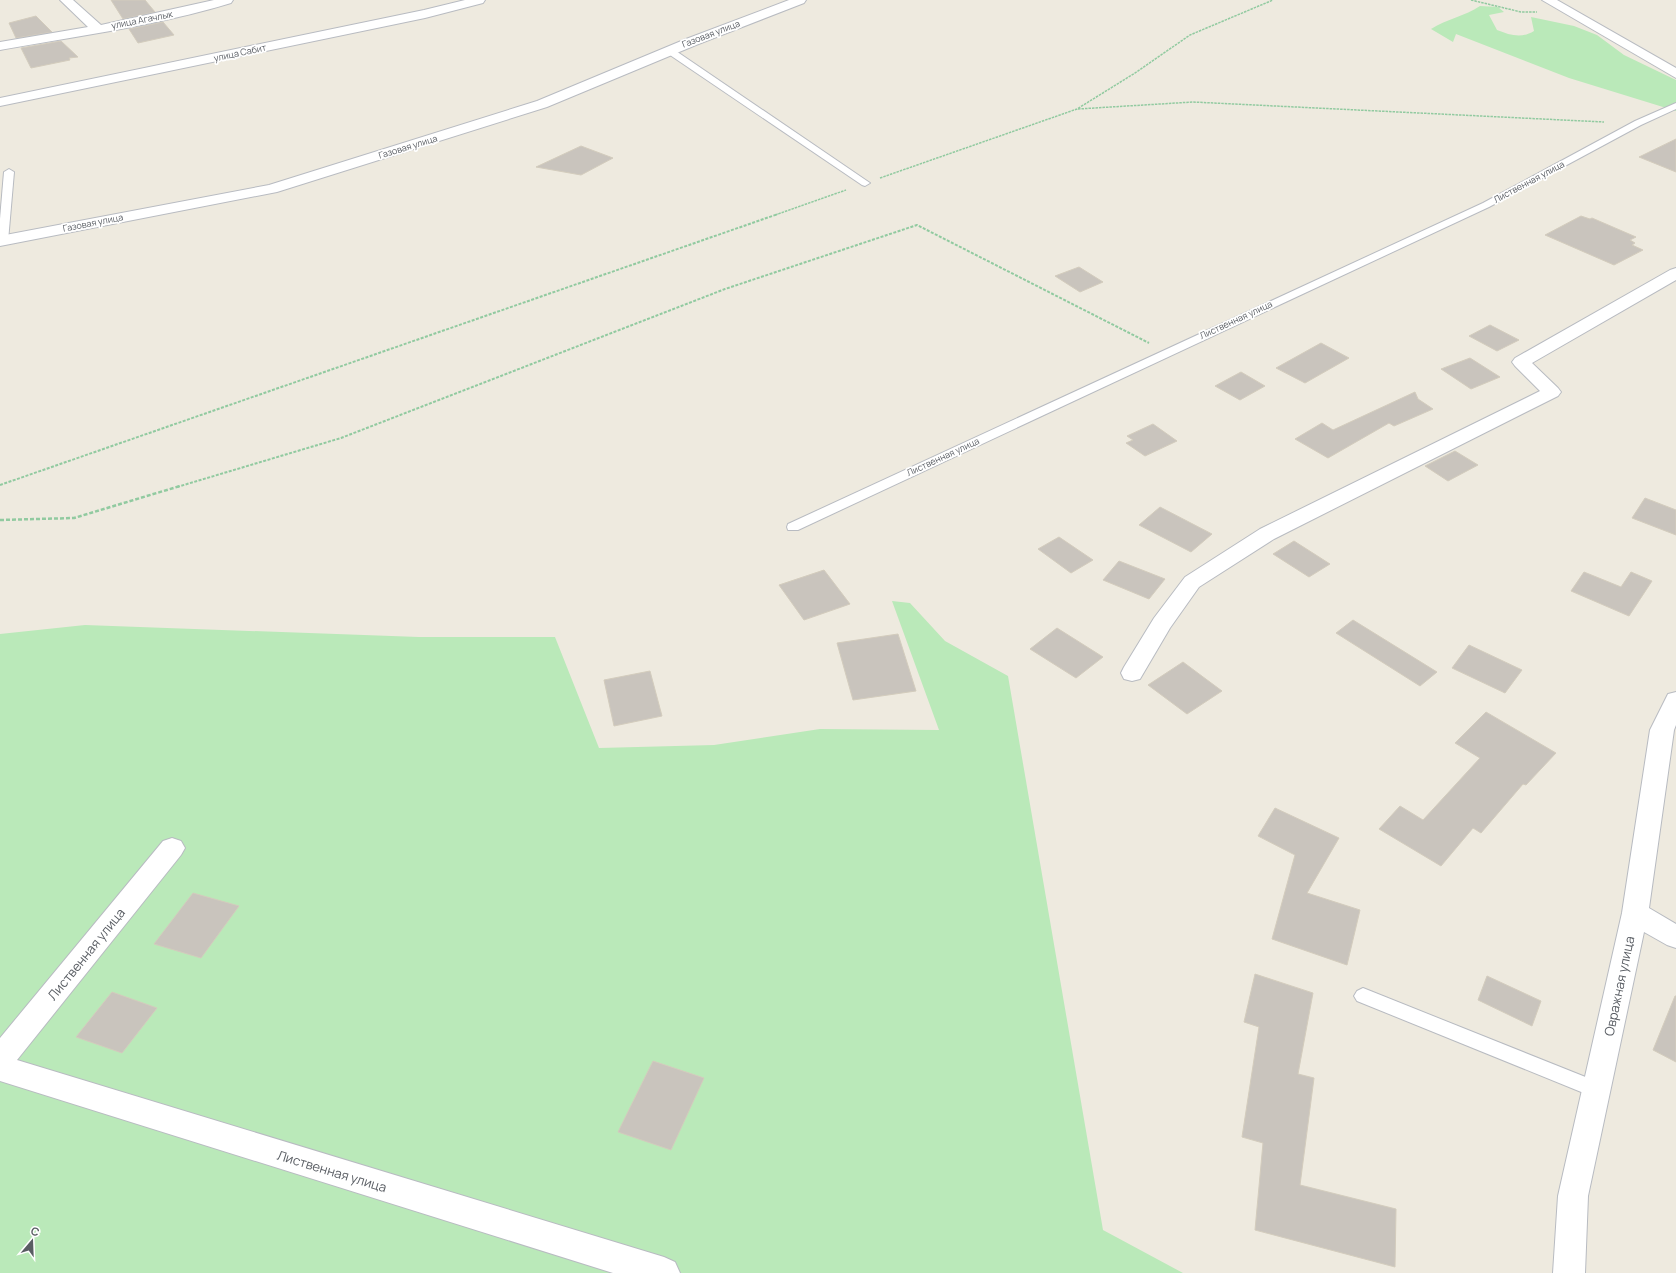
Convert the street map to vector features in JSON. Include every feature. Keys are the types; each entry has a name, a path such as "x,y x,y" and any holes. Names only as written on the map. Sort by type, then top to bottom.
{"street":[{"name":"улица Агачлык","path":"66,0 98,29 200,8 227,0"},
{"name":"улица Сабит","path":"0,102 425,14 479,0"},
{"name":"Газовая улица","path":"1,241 272,189 542,104 670,51 800,0"},
{"path":"1548,0 1676,74"},
{"path":"0,46 98,29"},
{"path":"1132,674 1162,623 1192,582 1267,534 1552,392 1521,362 1676,273"},
{"name":"Овражная улица","path":"1569,1273 1573,1196 1635,913 1662,730 1676,700"},
{"name":"Лиственная улица","path":"0,1059 172,848"},
{"path":"1635,913 1676,937"},
{"name":"Лиственная улица","path":"0,1068 664,1273"}],"lane":[{"path":"670,51 865,183"},
{"name":"Лиственная улица","path":"793,526 1486,205 1638,123 1676,106"},
{"path":"1,241 9,172"},
{"path":"1363,996 1596,1090"}],"path":[{"path":"0,485 1077,109 1135,73 1190,35 1273,0"},
{"path":"1471,0 1521,12 1570,13"},
{"path":"1077,109 1193,102 1638,123"},
{"path":"0,520 74,518 341,438 725,289 917,225 1167,352"}],"green space":[{"path":"1480,6 1498,7 1504,12 1489,15 1497,30 1511,35 1520,36 1534,31 1531,17 1574,26 1597,35 1624,55 1676,80 1676,111 1569,78 1456,34 1453,42 1431,29"},
{"path":"892,601 910,603 945,641 1008,676 1103,1230 1183,1273 0,1273 0,634 85,625 419,637 555,637 599,748 714,745 820,729 939,730"}],"building":[{"path":"111,0 145,0 155,12 123,19"},
{"path":"36,16 52,32 16,38 9,23"},
{"path":"163,22 174,35 138,43 129,29"},
{"path":"61,41 78,57 31,68 21,48"},
{"path":"1676,139 1676,172 1639,157"},
{"path":"581,146 613,158 581,175 536,167"},
{"path":"1581,216 1590,219 1592,218 1636,237 1630,240 1635,243 1632,245 1643,250 1614,265 1545,235"},
{"path":"1079,267 1103,282 1080,292 1055,276"},
{"path":"1490,325 1519,340 1497,351 1469,336"},
{"path":"1321,343 1349,358 1305,383 1276,368"},
{"path":"1470,358 1500,377 1471,389 1441,369"},
{"path":"1241,372 1265,386 1240,400 1215,386"},
{"path":"1415,392 1418,399 1433,409 1394,426 1389,423 1328,458 1295,439 1322,423 1333,430"},
{"path":"1153,424 1177,441 1145,456 1126,443 1133,440 1127,436"},
{"path":"1455,451 1478,465 1448,481 1425,466"},
{"path":"1645,498 1676,510 1676,535 1632,518"},
{"path":"1160,507 1212,534 1191,552 1139,525"},
{"path":"1059,537 1093,560 1071,573 1038,549"},
{"path":"1294,541 1330,564 1309,577 1273,554"},
{"path":"1119,561 1165,579 1149,599 1103,580"},
{"path":"824,570 850,604 804,620 779,585"},
{"path":"1584,572 1621,587 1631,572 1652,581 1629,616 1571,591"},
{"path":"1353,620 1437,672 1420,686 1336,633"},
{"path":"1057,628 1103,657 1076,678 1030,649"},
{"path":"898,634 916,691 853,700 837,643"},
{"path":"1469,645 1522,670 1505,693 1452,668"},
{"path":"1183,662 1222,691 1187,714 1148,685"},
{"path":"650,671 662,716 614,726 604,680"},
{"path":"1486,712 1556,753 1526,785 1523,784 1481,833 1473,828 1441,866 1379,829 1400,806 1423,820 1480,758 1455,743"},
{"path":"1275,808 1339,838 1307,893 1360,910 1347,965 1272,939 1295,855 1258,836"},
{"path":"193,893 239,906 201,958 154,944"},
{"path":"1255,974 1313,993 1298,1074 1314,1078 1300,1185 1396,1209 1395,1267 1255,1230 1263,1143 1242,1137 1259,1027 1244,1022"},
{"path":"1487,976 1541,1001 1532,1026 1478,1000"},
{"path":"112,992 157,1008 122,1053 76,1037"},
{"path":"1676,996 1676,1062 1653,1050"},
{"path":"653,1061 704,1078 671,1150 618,1132"}]}
